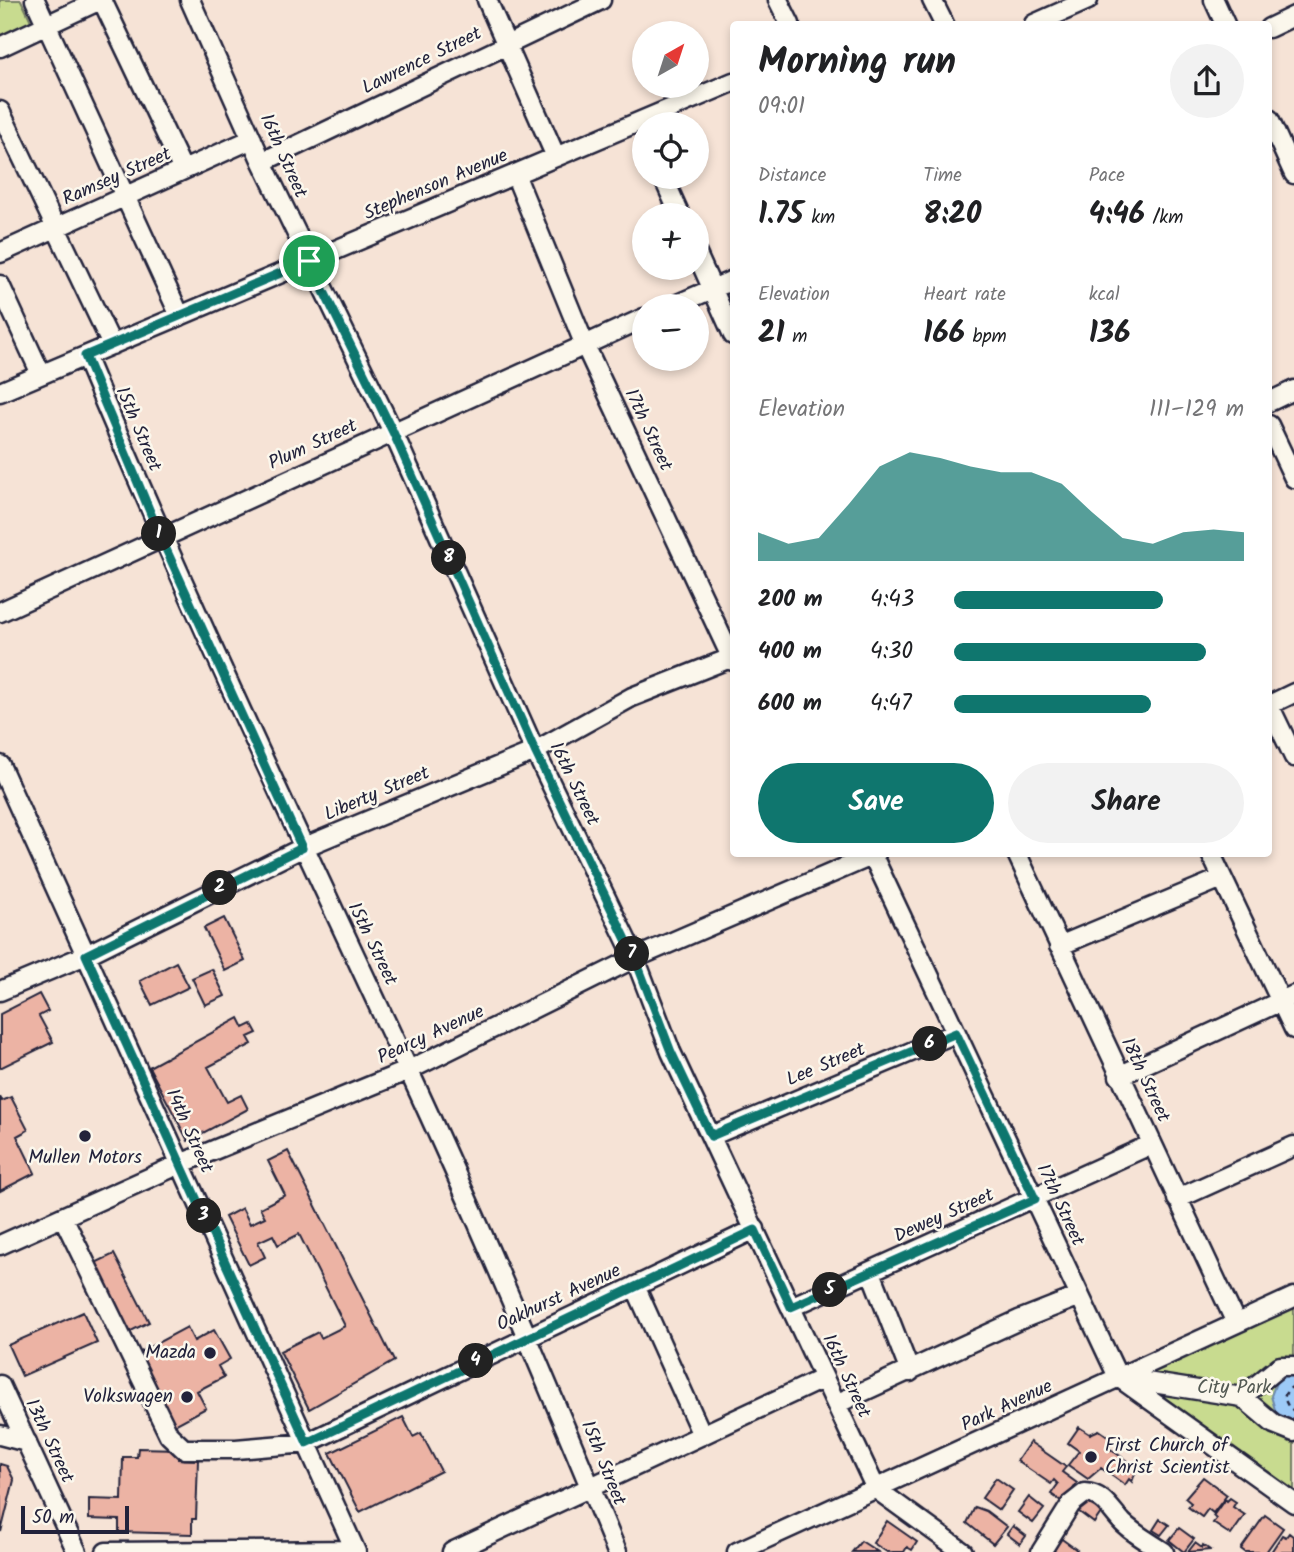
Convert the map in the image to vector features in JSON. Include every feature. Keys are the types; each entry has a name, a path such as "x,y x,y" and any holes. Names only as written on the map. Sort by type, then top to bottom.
{"street":[{"path":"35,0 180,316"},
{"path":"0,47 101,0 183,170"},
{"name":"16th Street","path":"190,0 262,162 393,432 535,751 635,958 671,1052 876,1489 952,1549"},
{"path":"487,0 556,157"},
{"name":"Lawrence Street","path":"262,162 601,0"},
{"path":"778,0 788,21"},
{"path":"932,0 942,21"},
{"path":"1041,21 1088,0"},
{"path":"1214,0 1224,21"},
{"path":"1272,27 1294,16"},
{"name":"Stephenson Avenue","path":"674,112 730,84"},
{"path":"0,111 112,345"},
{"path":"1272,126 1294,174"},
{"name":"Stephenson Avenue","path":"0,392 556,157 632,132"},
{"name":"Ramsey Street","path":"0,253 252,139"},
{"name":"17th Street","path":"515,174 584,343 730,653"},
{"path":"709,280 730,328"},
{"path":"703,294 730,282"},
{"path":"0,285 41,374"},
{"name":"Plum Street","path":"0,612 632,323"},
{"name":"15th Street","path":"85,356 161,538 302,848 409,1070 528,1335 617,1552"},
{"path":"1272,401 1294,390"},
{"path":"1272,431 1294,478"},
{"name":"Liberty Street","path":"0,990 86,955 302,848 535,751 632,697 730,660"},
{"path":"1272,703 1294,692"},
{"path":"1272,711 1294,757"},
{"name":"14th Street","path":"0,765 356,1551"},
{"name":"Pearcy Avenue","path":"0,1245 180,1164 409,1070 635,958 867,857"},
{"name":"17th Street","path":"875,857 1118,1377 1294,1503"},
{"name":"18th Street","path":"1018,857 1236,1323"},
{"path":"1212,857 1287,998 1294,1029"},
{"path":"1059,946 1222,878"},
{"path":"1119,1076 1287,998"},
{"name":"Lee Street","path":"711,1136 956,1033"},
{"name":"Dewey Street","path":"791,1307 1152,1144"},
{"path":"1177,1199 1294,1146"},
{"path":"63,1217 169,1435 184,1449 236,1449 307,1443"},
{"name":"Oakhurst Avenue","path":"307,1443 528,1335 755,1230"},
{"path":"871,1272 910,1372"},
{"path":"635,1286 702,1435"},
{"path":"836,1404 1019,1320 1080,1296"},
{"name":"Park Avenue","path":"746,1551 1294,1297"},
{"path":"1242,1397 1280,1366 1294,1366"},
{"path":"1118,1377 1242,1397 1274,1424 1294,1432"},
{"path":"452,1552 824,1378"},
{"name":"13th Street","path":"0,1385 77,1552"},
{"path":"0,1434 27,1442"},
{"path":"1041,1552 1071,1504 1085,1493 1094,1494 1111,1507 1124,1524 1164,1552"},
{"path":"106,1552 356,1551"}],"path":[{"path":"1294,1386 1287,1390 1284,1398 1294,1411"}],"green space":[{"path":"0,0 21,0 32,23 0,38"},
{"name":"City Park","path":"1294,1297 1294,1503 1118,1377"}],"water":[{"path":"1294,1371 1294,1424 1276,1413 1271,1396 1277,1380"}],"building":[{"path":"224,918 245,961 225,971 204,928"},
{"path":"176,962 189,987 152,1005 140,981"},
{"path":"212,969 225,996 205,1005 192,978"},
{"path":"39,994 48,1011 39,1016 53,1042 0,1068 0,1014"},
{"path":"239,1018 244,1028 252,1024 257,1033 248,1037 252,1044 208,1067 227,1102 241,1095 248,1109 188,1141 149,1067"},
{"path":"0,1097 2,1101 11,1097 28,1130 17,1136 35,1173 0,1191"},
{"path":"288,1151 394,1361 309,1409 280,1351 318,1332 321,1338 345,1326 299,1234 278,1245 273,1235 258,1242 265,1257 249,1265 225,1217 242,1208 250,1224 265,1217 260,1208 285,1195 268,1161"},
{"path":"114,1254 149,1322 127,1333 93,1264"},
{"path":"83,1312 97,1343 22,1376 8,1345"},
{"path":"187,1327 194,1341 214,1330 230,1359 218,1366 224,1377 197,1391 206,1408 171,1427 133,1356"},
{"path":"403,1417 413,1437 421,1433 441,1471 360,1512 330,1453"},
{"path":"1079,1427 1090,1434 1099,1430 1112,1439 1109,1448 1137,1468 1132,1482 1129,1479 1125,1485 1101,1468 1088,1479 1068,1465 1079,1451 1068,1443"},
{"path":"1030,1442 1066,1467 1062,1472 1077,1483 1064,1503 1051,1494 1058,1484 1054,1480 1051,1484 1017,1461"},
{"path":"138,1448 178,1449 178,1459 198,1460 196,1519 192,1519 192,1534 119,1532 119,1520 89,1519 89,1499 122,1500 123,1457 137,1457"},
{"path":"0,1464 7,1466 14,1480 1,1532"},
{"path":"1203,1477 1227,1495 1213,1513 1208,1509 1202,1517 1188,1507 1191,1503 1185,1498"},
{"path":"996,1478 1013,1490 999,1510 982,1498"},
{"path":"1029,1497 1044,1509 1033,1523 1018,1512"},
{"path":"1230,1498 1236,1502 1233,1507 1245,1515 1231,1535 1213,1523 1216,1519 1213,1516 1225,1499 1227,1501"},
{"path":"1087,1499 1103,1510 1094,1523 1078,1511"},
{"path":"975,1507 986,1511 1007,1527 993,1544 967,1523"},
{"path":"1265,1515 1283,1528 1266,1552 1245,1552 1241,1549"},
{"path":"1160,1519 1169,1525 1161,1535 1153,1530"},
{"path":"887,1521 917,1542 912,1550 907,1547 904,1552 887,1552 873,1543"},
{"path":"1013,1526 1026,1536 1020,1544 1007,1534"},
{"path":"1179,1528 1194,1539 1184,1552 1169,1540"},
{"path":"1289,1533 1294,1537 1294,1552 1271,1552 1282,1535 1286,1537"},
{"path":"1059,1537 1077,1550 1049,1552"},
{"path":"861,1541 878,1552 852,1552"},
{"path":"1195,1543 1202,1548 1203,1545 1210,1550 1188,1552"}],"place":[{"name":"Mullen Motors","path":"85,1136"},
{"name":"Mazda","path":"210,1353"},
{"name":"Volkswagen","path":"187,1397"},
{"name":"First Church of Christ Scientist","path":"1091,1457"}],"route":[{"path":"309,261 393,432 535,751 635,958 671,1052 711,1136 956,1033 1035,1199 791,1307 755,1230 528,1335 307,1443 86,955 302,848 161,538 85,356 309,261"}]}
